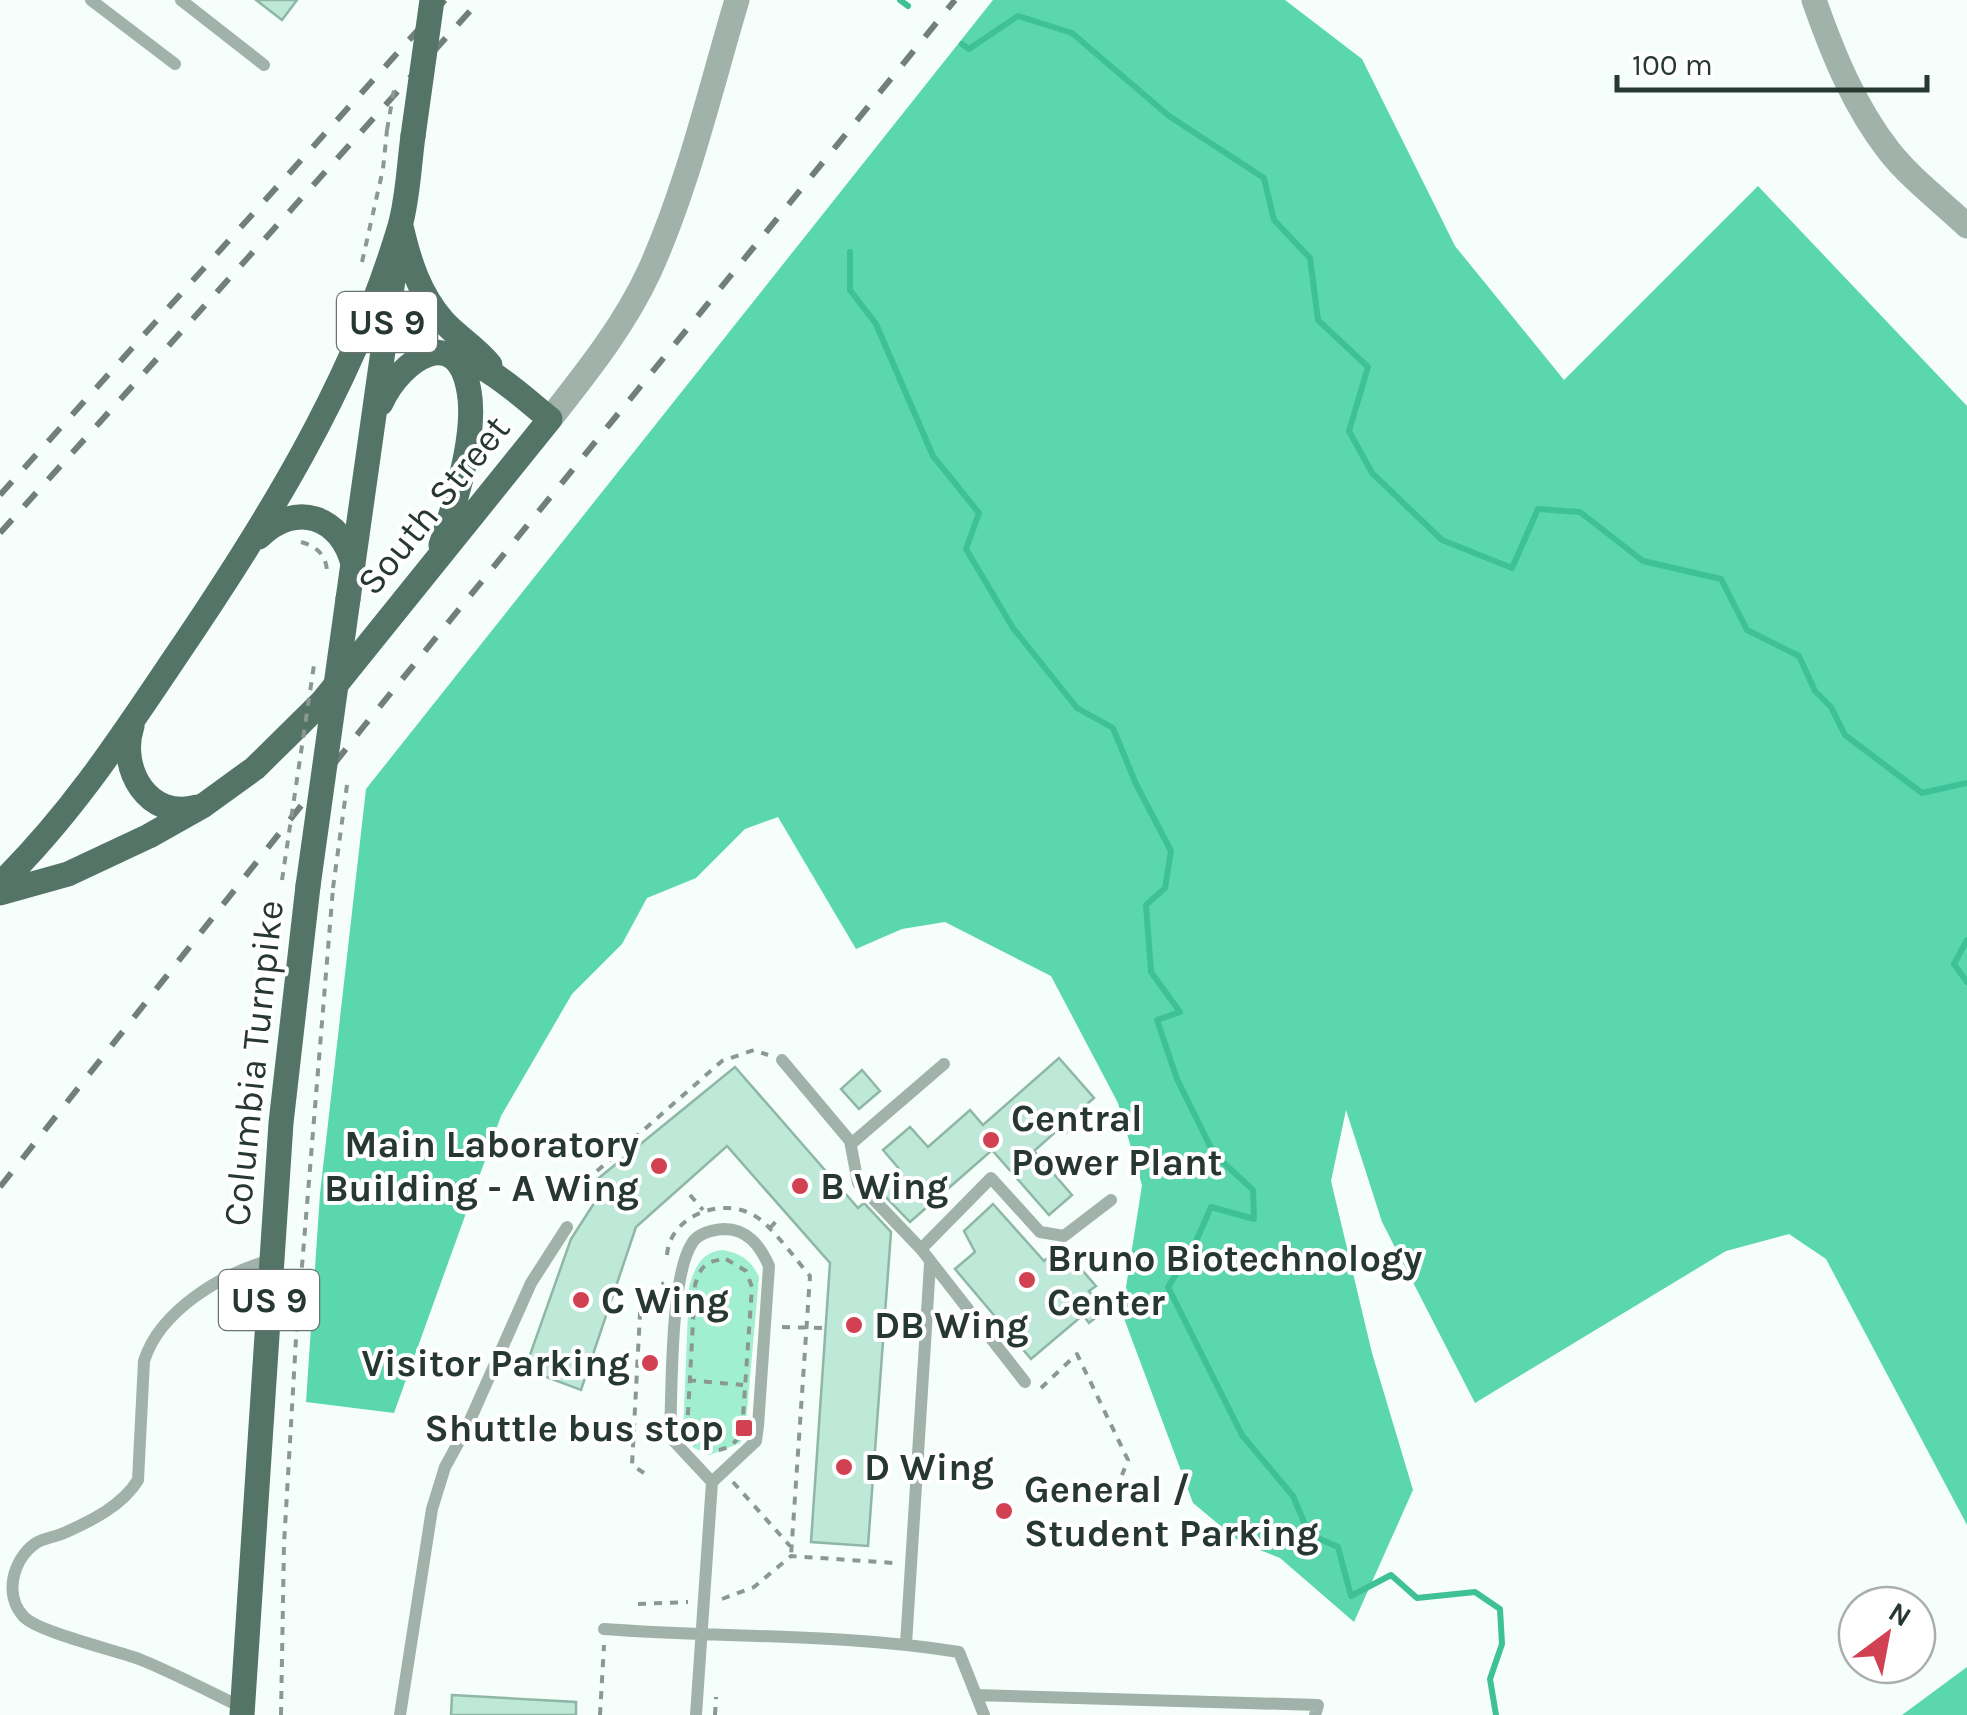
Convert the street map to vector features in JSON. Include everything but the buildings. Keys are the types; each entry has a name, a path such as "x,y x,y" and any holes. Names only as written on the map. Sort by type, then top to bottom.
{"main road":[{"name":"US 9","path":"353,564 432,0"},
{"path":"401,224 417,282 444,322 476,347 499,377"},
{"path":"0,884 69,811 250,546 330,398 401,224"},
{"path":"373,421 395,376 420,356 436,352 470,360 499,377 550,419"},
{"path":"432,567 454,504 470,415 466,378 448,357 436,352"},
{"name":"South Street","path":"0,892 68,874 148,836 204,805 255,768 299,726 550,419"},
{"path":"250,546 281,521 311,518 339,532 348,545 353,564"},
{"name":"Columbia Turnpike","path":"243,1711 286,1064 353,564"},
{"path":"135,716 126,746 127,761 143,790 172,808 188,810 204,805"}],"street":[{"name":"South Street","path":"550,419 609,342 648,274 679,192 737,0"},
{"path":"1814,0 1844,79 1865,118 1892,155 1967,226"}],"lane":[{"path":"92,0 175,64"},
{"path":"180,0 264,65"},
{"path":"782,1060 851,1144 858,1183 921,1249 1024,1382"},
{"path":"851,1144 944,1064"},
{"path":"921,1249 991,1178 1040,1232 1064,1236 1111,1200"},
{"path":"400,1715 432,1509 445,1467 468,1427 531,1283 568,1227"},
{"path":"696,1715 712,1482 756,1441 769,1266 760,1248 737,1230 710,1231 691,1244 679,1279 670,1437 712,1482"},
{"path":"243,1711 144,1661 24,1618 13,1596 13,1576 21,1558 37,1542 65,1533 130,1494 138,1480 144,1361 150,1343 165,1324 220,1278 271,1260"},
{"path":"906,1644 914,1565 930,1264"},
{"path":"604,1629 906,1644 959,1652 984,1715"},
{"path":"976,1695 1318,1706 1314,1715"}],"path":[{"path":"280,1715 284,1544 296,1338 316,652"},
{"path":"597,1170 722,1061 754,1050 782,1060"},
{"path":"690,1195 704,1210"},
{"path":"666,1265 668,1246 678,1229 704,1210 721,1208 756,1216 810,1276 791,1556"},
{"path":"768,1230 780,1217"},
{"path":"726,1259 746,1272 752,1287 749,1325 738,1441 725,1449 703,1449 692,1442 687,1432 695,1285 700,1268 708,1261 726,1259"},
{"path":"644,1473 632,1465 641,1295 665,1283"},
{"path":"749,1325 822,1328"},
{"path":"620,1362 637,1366 674,1354"},
{"path":"1024,1382 1034,1394 1077,1354 1128,1460 1122,1475"},
{"path":"673,1378 745,1385"},
{"path":"723,1472 791,1547"},
{"path":"638,1604 716,1602 754,1587 791,1556 914,1565"},
{"path":"600,1715 604,1629"}],"green space":[{"path":"993,0 1285,0 1362,59 1455,246 1564,380 1758,186 1967,406 1967,1525 1826,1259 1789,1234 1726,1251 1475,1403 1382,1222 1346,1110 1331,1181 1372,1353 1413,1490 1354,1622 1280,1558 1240,1542 1193,1503 1122,1313 1142,1185 1118,1103 1051,976 945,922 902,929 856,949 778,817 745,829 696,878 647,898 622,944 572,994 501,1116 394,1413 306,1402 320,1194 366,789"},
{"path":"723,1250 745,1259 759,1277 745,1433 740,1443 710,1455 694,1448 683,1435 689,1287 700,1262"},
{"path":"1967,1667 1967,1715 1902,1715"}],"waterway":[{"path":"900,0 908,6"},
{"path":"962,44 969,49 1018,16 1072,33 1169,116 1264,178 1274,220 1310,258 1318,320 1368,367 1349,431 1372,473 1442,540 1512,568 1538,509 1580,512 1643,561 1721,579 1747,630 1799,656 1815,691 1831,707 1845,735 1922,793 1967,783"},
{"path":"850,252 850,290 876,324 933,456 979,513 966,549 1013,628 1077,708 1113,728 1136,784 1171,851 1165,888 1146,905 1151,972 1180,1012 1157,1020 1177,1079 1214,1154 1253,1190 1254,1219 1211,1207 1194,1246 1168,1287 1242,1435 1293,1496 1309,1534 1338,1547 1351,1596 1391,1575 1417,1598 1475,1592 1500,1609 1502,1644 1490,1679 1496,1715"},
{"path":"1967,940 1954,964 1967,982"}],"railway":[{"path":"0,495 445,0"},
{"path":"0,533 480,0"},
{"path":"0,1187 364,726 955,0"}],"place":[{"name":"Central Power Plant","path":"991,1140"},
{"name":"Main Laboratory Building - A Wing","path":"659,1166"},
{"name":"B Wing","path":"800,1186"},
{"name":"Bruno Biotechnology Center","path":"1027,1280"},
{"name":"C Wing","path":"581,1300"},
{"name":"DB Wing","path":"854,1325"},
{"name":"Visitor Parking","path":"650,1363"},
{"name":"Shuttle bus stop","path":"744,1428"},
{"name":"D Wing","path":"844,1467"},
{"name":"General / Student Parking","path":"1004,1511"}]}
